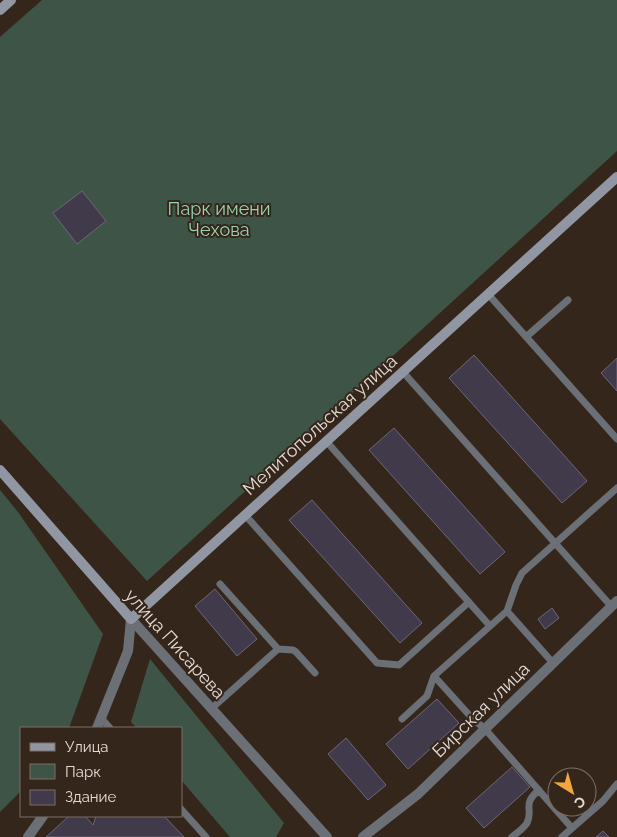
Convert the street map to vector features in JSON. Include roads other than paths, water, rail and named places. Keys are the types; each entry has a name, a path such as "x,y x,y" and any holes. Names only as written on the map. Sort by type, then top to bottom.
{"main road":[{"path":"0,10 11,0"},
{"name":"Мелитопольская улица","path":"131,619 617,177"},
{"name":"улица Писарева","path":"0,470 131,619"}],"street":[{"name":"Бирская улица","path":"363,837 418,794 614,604"},
{"name":"улица Писарева","path":"131,619 327,837"},
{"path":"100,724 128,652 131,619"},
{"path":"28,837 42,817"}],"lane":[{"path":"488,294 617,439"},
{"path":"526,337 568,300"},
{"path":"403,372 555,543 614,604"},
{"path":"326,441 490,626"},
{"path":"402,719 427,696 434,676 507,611 522,573 617,488"},
{"path":"245,515 377,664 398,665 469,602"},
{"path":"220,584 278,649 293,650 316,673"},
{"path":"507,611 553,663"},
{"path":"211,709 278,649"},
{"path":"434,676 471,717 485,729 572,828"},
{"path":"562,837 603,801 617,784"},
{"path":"512,837 527,824 528,802 539,790"},
{"path":"182,810 206,837"}],"park label":[{"name":"Парк имени Чехова","path":"219,219"}]}
